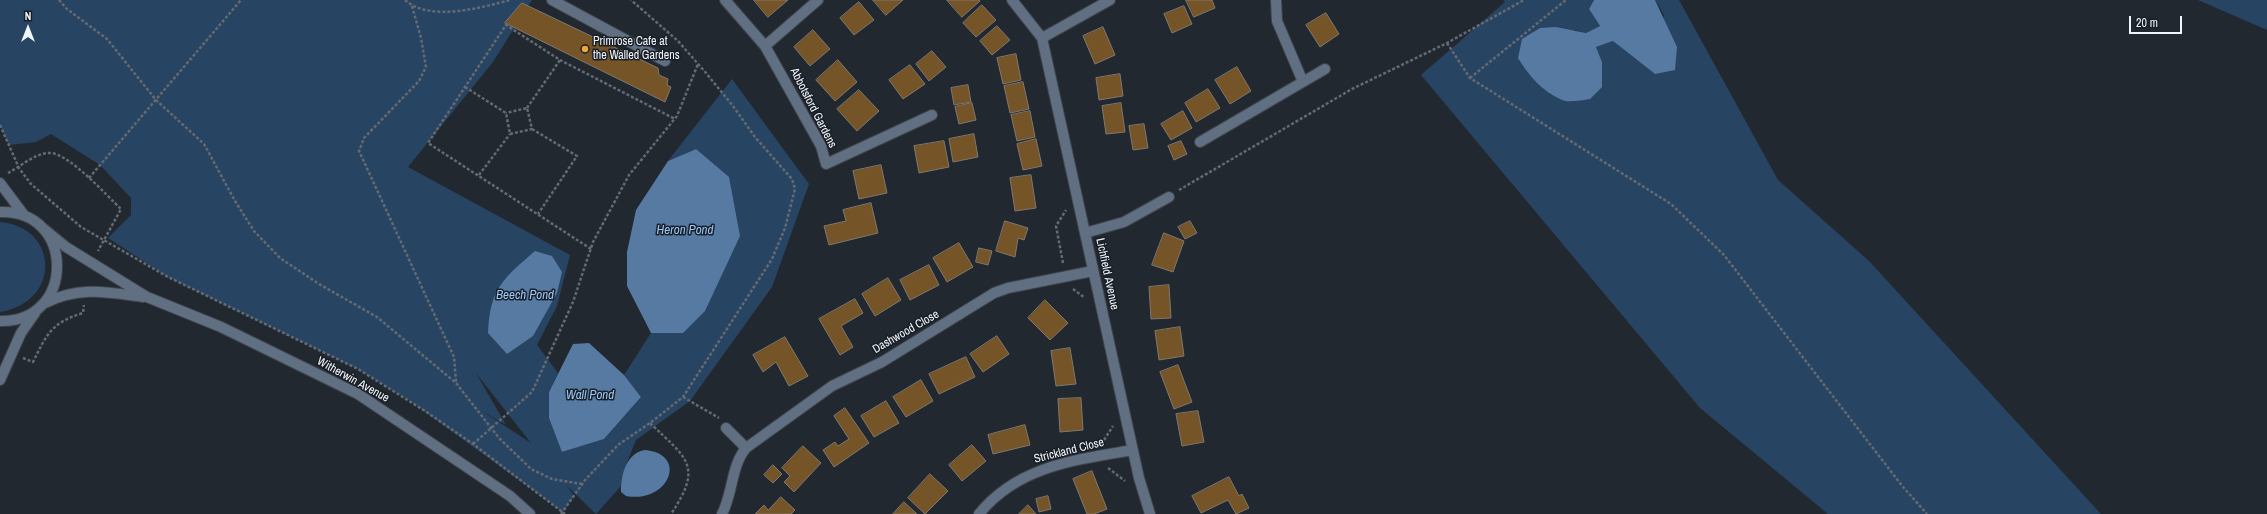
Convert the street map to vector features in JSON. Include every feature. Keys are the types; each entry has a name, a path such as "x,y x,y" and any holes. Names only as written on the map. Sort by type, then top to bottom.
{"street":[{"path":"552,0 665,61"},
{"name":"Abbotsford Gardens","path":"725,0 765,46 821,146 826,164 932,114"},
{"path":"765,46 818,0"},
{"path":"1012,0 1042,38 1110,0"},
{"path":"1276,0 1277,21 1303,82"},
{"name":"Lichfield Avenue","path":"1042,38 1133,450 1143,494 1150,514"},
{"path":"1200,142 1325,69"},
{"path":"0,183 24,215"},
{"path":"1085,233 1124,222 1169,197"},
{"path":"0,212 24,215"},
{"name":"Witherwin Avenue","path":"24,215 66,247 147,297 221,327 358,394 510,496 530,514"},
{"path":"0,321 23,318 36,311 44,304 53,290 58,274 58,258 53,243 44,229"},
{"name":"Dashwood Close","path":"722,514 730,495 738,462 746,448 832,386 882,362 994,293 1008,288 1094,271"},
{"name":"Witherwin Avenue","path":"44,304 61,295 85,291 147,297"},
{"path":"0,380 21,333 36,311"},
{"path":"726,428 746,448"},
{"name":"Strickland Close","path":"978,514 991,498 1028,474 1046,468 1133,450"}],"path":[{"path":"60,0 67,9 107,39 156,100 204,144 235,201 254,231 280,258 318,284 377,317 456,383 492,429 531,469 552,478 582,484"},
{"path":"89,178 241,0"},
{"path":"405,0 412,6 446,13 510,0"},
{"path":"561,514 582,484 618,445 650,423 683,397 772,259 785,228 795,189 792,179 755,137 733,106 698,64 678,41 631,0"},
{"path":"1169,197 1352,89 1446,43 1524,0"},
{"path":"1470,78 1566,0"},
{"path":"412,6 421,38 426,67 419,80 364,138 359,151 454,357 456,383"},
{"path":"591,249 428,143 506,25 560,60 675,119"},
{"path":"1446,43 1470,78 1671,204 1724,256 1903,487 1927,514"},
{"path":"465,87 506,113 527,108 560,60"},
{"path":"473,444 492,429 532,392 573,302 591,249 629,175 675,119 698,64"},
{"path":"527,108 532,129"},
{"path":"506,113 510,134"},
{"path":"0,125 19,168 37,189 81,227 103,241 121,210 89,178 56,154 42,154 19,168"},
{"path":"479,176 510,134 532,129 577,156 538,214"},
{"path":"1064,268 1056,226 1066,210 1065,203"},
{"path":"1070,287 1085,297 1087,305"},
{"path":"26,359 33,362 45,338 56,324 83,313"},
{"path":"683,397 721,419 726,428"},
{"path":"1100,446 1113,426 1111,420"},
{"path":"650,423 684,455 688,464 689,477 670,514"},
{"path":"1104,464 1125,481 1126,486"}],"shaded area":[{"path":"0,0 532,0 493,62 408,167 570,255 557,306 537,345 558,373 549,392 562,452 604,439 641,397 624,375 651,333 683,333 696,149 668,161 732,79 809,184 772,287 690,401 636,440 626,465 621,486 596,514 567,486 574,496 563,512 410,401 358,369 168,277 108,238 131,215 131,198 100,165 51,134 36,142 9,145 0,125","holes":["476,373 531,443 482,411 506,425"]},
{"path":"1503,0 1594,0 1589,9 1600,26 1586,33 1574,30 1602,62 1596,47 1613,41 1655,74 1664,15 1655,0 1679,0 1778,180 1869,261 2101,514 1828,514 1700,408 1421,75 1505,2"},
{"path":"2198,0 2267,0 2267,30"},
{"path":"0,222 19,227 34,237 42,250 45,265 43,280 34,294 20,305 0,312"}],"water":[{"path":"1594,0 1655,0 1677,47 1675,70 1655,74 1613,41 1596,47 1602,62 1602,87 1590,99 1565,101 1555,97 1542,88 1526,71 1518,58 1522,39 1540,28 1556,27 1586,33 1600,26 1589,9"},
{"name":"Heron Pond","path":"696,149 729,177 740,236 705,311 683,333 651,333 627,286 627,252 636,210 668,161"},
{"name":"Beech Pond","path":"535,251 552,256 562,272 557,293 533,336 507,354 488,333 492,305 495,295 507,277"},
{"name":"Wall Pond","path":"589,343 624,375 641,397 604,439 562,452 549,418 549,392 573,344"},
{"path":"645,450 659,453 667,460 670,468 668,478 663,486 653,493 641,496 626,496 621,492 622,479 626,466 633,455"}],"building":[{"path":"754,0 788,0 768,17"},
{"path":"873,0 903,0 886,15"},
{"path":"947,0 979,0 980,1 962,17"},
{"path":"1186,0 1212,0 1215,8 1194,17"},
{"path":"859,2 874,20 854,35 840,18"},
{"path":"522,3 658,68 659,75 668,79 667,85 671,87 665,102 505,23"},
{"path":"982,5 996,20 976,37 963,23"},
{"path":"1184,6 1192,24 1172,33 1164,14"},
{"path":"1326,13 1339,34 1320,47 1306,25"},
{"path":"997,26 1010,40 992,55 980,41"},
{"path":"1103,27 1115,55 1095,64 1083,36"},
{"path":"813,30 830,49 810,66 794,47"},
{"path":"932,51 946,67 929,81 916,64"},
{"path":"1016,54 1021,80 1003,84 997,58"},
{"path":"838,60 857,82 835,101 816,80"},
{"path":"910,65 925,84 903,99 889,80"},
{"path":"1237,67 1251,91 1230,104 1215,80"},
{"path":"1120,74 1123,96 1099,100 1096,78"},
{"path":"1023,82 1029,109 1010,113 1004,86"},
{"path":"968,85 971,102 954,105 951,88"},
{"path":"1208,89 1220,108 1196,122 1185,103"},
{"path":"859,90 879,111 857,131 837,109"},
{"path":"972,103 976,120 959,124 955,107"},
{"path":"1121,103 1125,132 1106,134 1102,106"},
{"path":"1030,111 1035,137 1017,141 1011,115"},
{"path":"1183,111 1192,128 1171,140 1161,124"},
{"path":"1144,124 1148,148 1133,150 1129,126"},
{"path":"974,134 978,157 953,162 949,139"},
{"path":"1036,139 1042,166 1023,170 1017,144"},
{"path":"944,141 949,167 919,173 914,146"},
{"path":"1181,141 1187,154 1174,160 1168,146"},
{"path":"881,165 887,193 859,199 853,171"},
{"path":"1031,175 1036,208 1015,211 1010,178"},
{"path":"871,203 878,233 829,245 824,226 846,221 843,210"},
{"path":"1005,221 1028,228 1024,240 1018,238 1015,257 996,251"},
{"path":"1190,221 1197,233 1185,239 1178,227"},
{"path":"1164,233 1184,241 1173,272 1152,265"},
{"path":"959,243 973,267 947,282 933,258"},
{"path":"979,248 992,251 988,265 976,262"},
{"path":"929,265 939,285 910,300 900,280"},
{"path":"888,278 901,300 875,316 862,294"},
{"path":"1169,285 1171,318 1151,319 1149,287"},
{"path":"855,299 863,313 841,326 853,347 840,355 819,319"},
{"path":"1045,300 1068,323 1050,340 1028,318"},
{"path":"1180,327 1184,356 1159,360 1155,331"},
{"path":"997,336 1009,354 983,372 970,354"},
{"path":"785,337 808,376 789,386 776,362 763,372 753,355"},
{"path":"1070,348 1076,384 1056,386 1051,351"},
{"path":"966,357 975,377 939,394 929,374"},
{"path":"1178,365 1192,402 1174,409 1160,372"},
{"path":"921,380 933,401 906,417 893,397"},
{"path":"1081,398 1083,430 1060,432 1058,399"},
{"path":"886,401 899,423 874,437 861,416"},
{"path":"845,408 869,443 834,467 823,450 835,442 838,446 849,439 834,416"},
{"path":"1198,411 1204,442 1182,446 1176,414"},
{"path":"1025,425 1030,445 993,454 988,435"},
{"path":"972,445 986,461 962,481 949,465"},
{"path":"803,446 821,463 794,492 784,482 790,476 782,468"},
{"path":"773,465 782,474 773,483 764,475"},
{"path":"1092,471 1107,509 1094,514 1087,514 1073,479"},
{"path":"930,474 948,491 925,514 908,498"},
{"path":"1229,477 1239,496 1242,494 1249,508 1236,514 1228,500 1201,513 1192,496"},
{"path":"1048,496 1051,509 1039,512 1036,499"},
{"path":"781,497 795,510 791,514 755,514 764,505 768,510"},
{"path":"904,502 917,514 893,514"},
{"path":"1028,505 1036,514 1019,514"}],"place":[{"name":"Primrose Cafe at the Walled Gardens","path":"585,49"}]}
